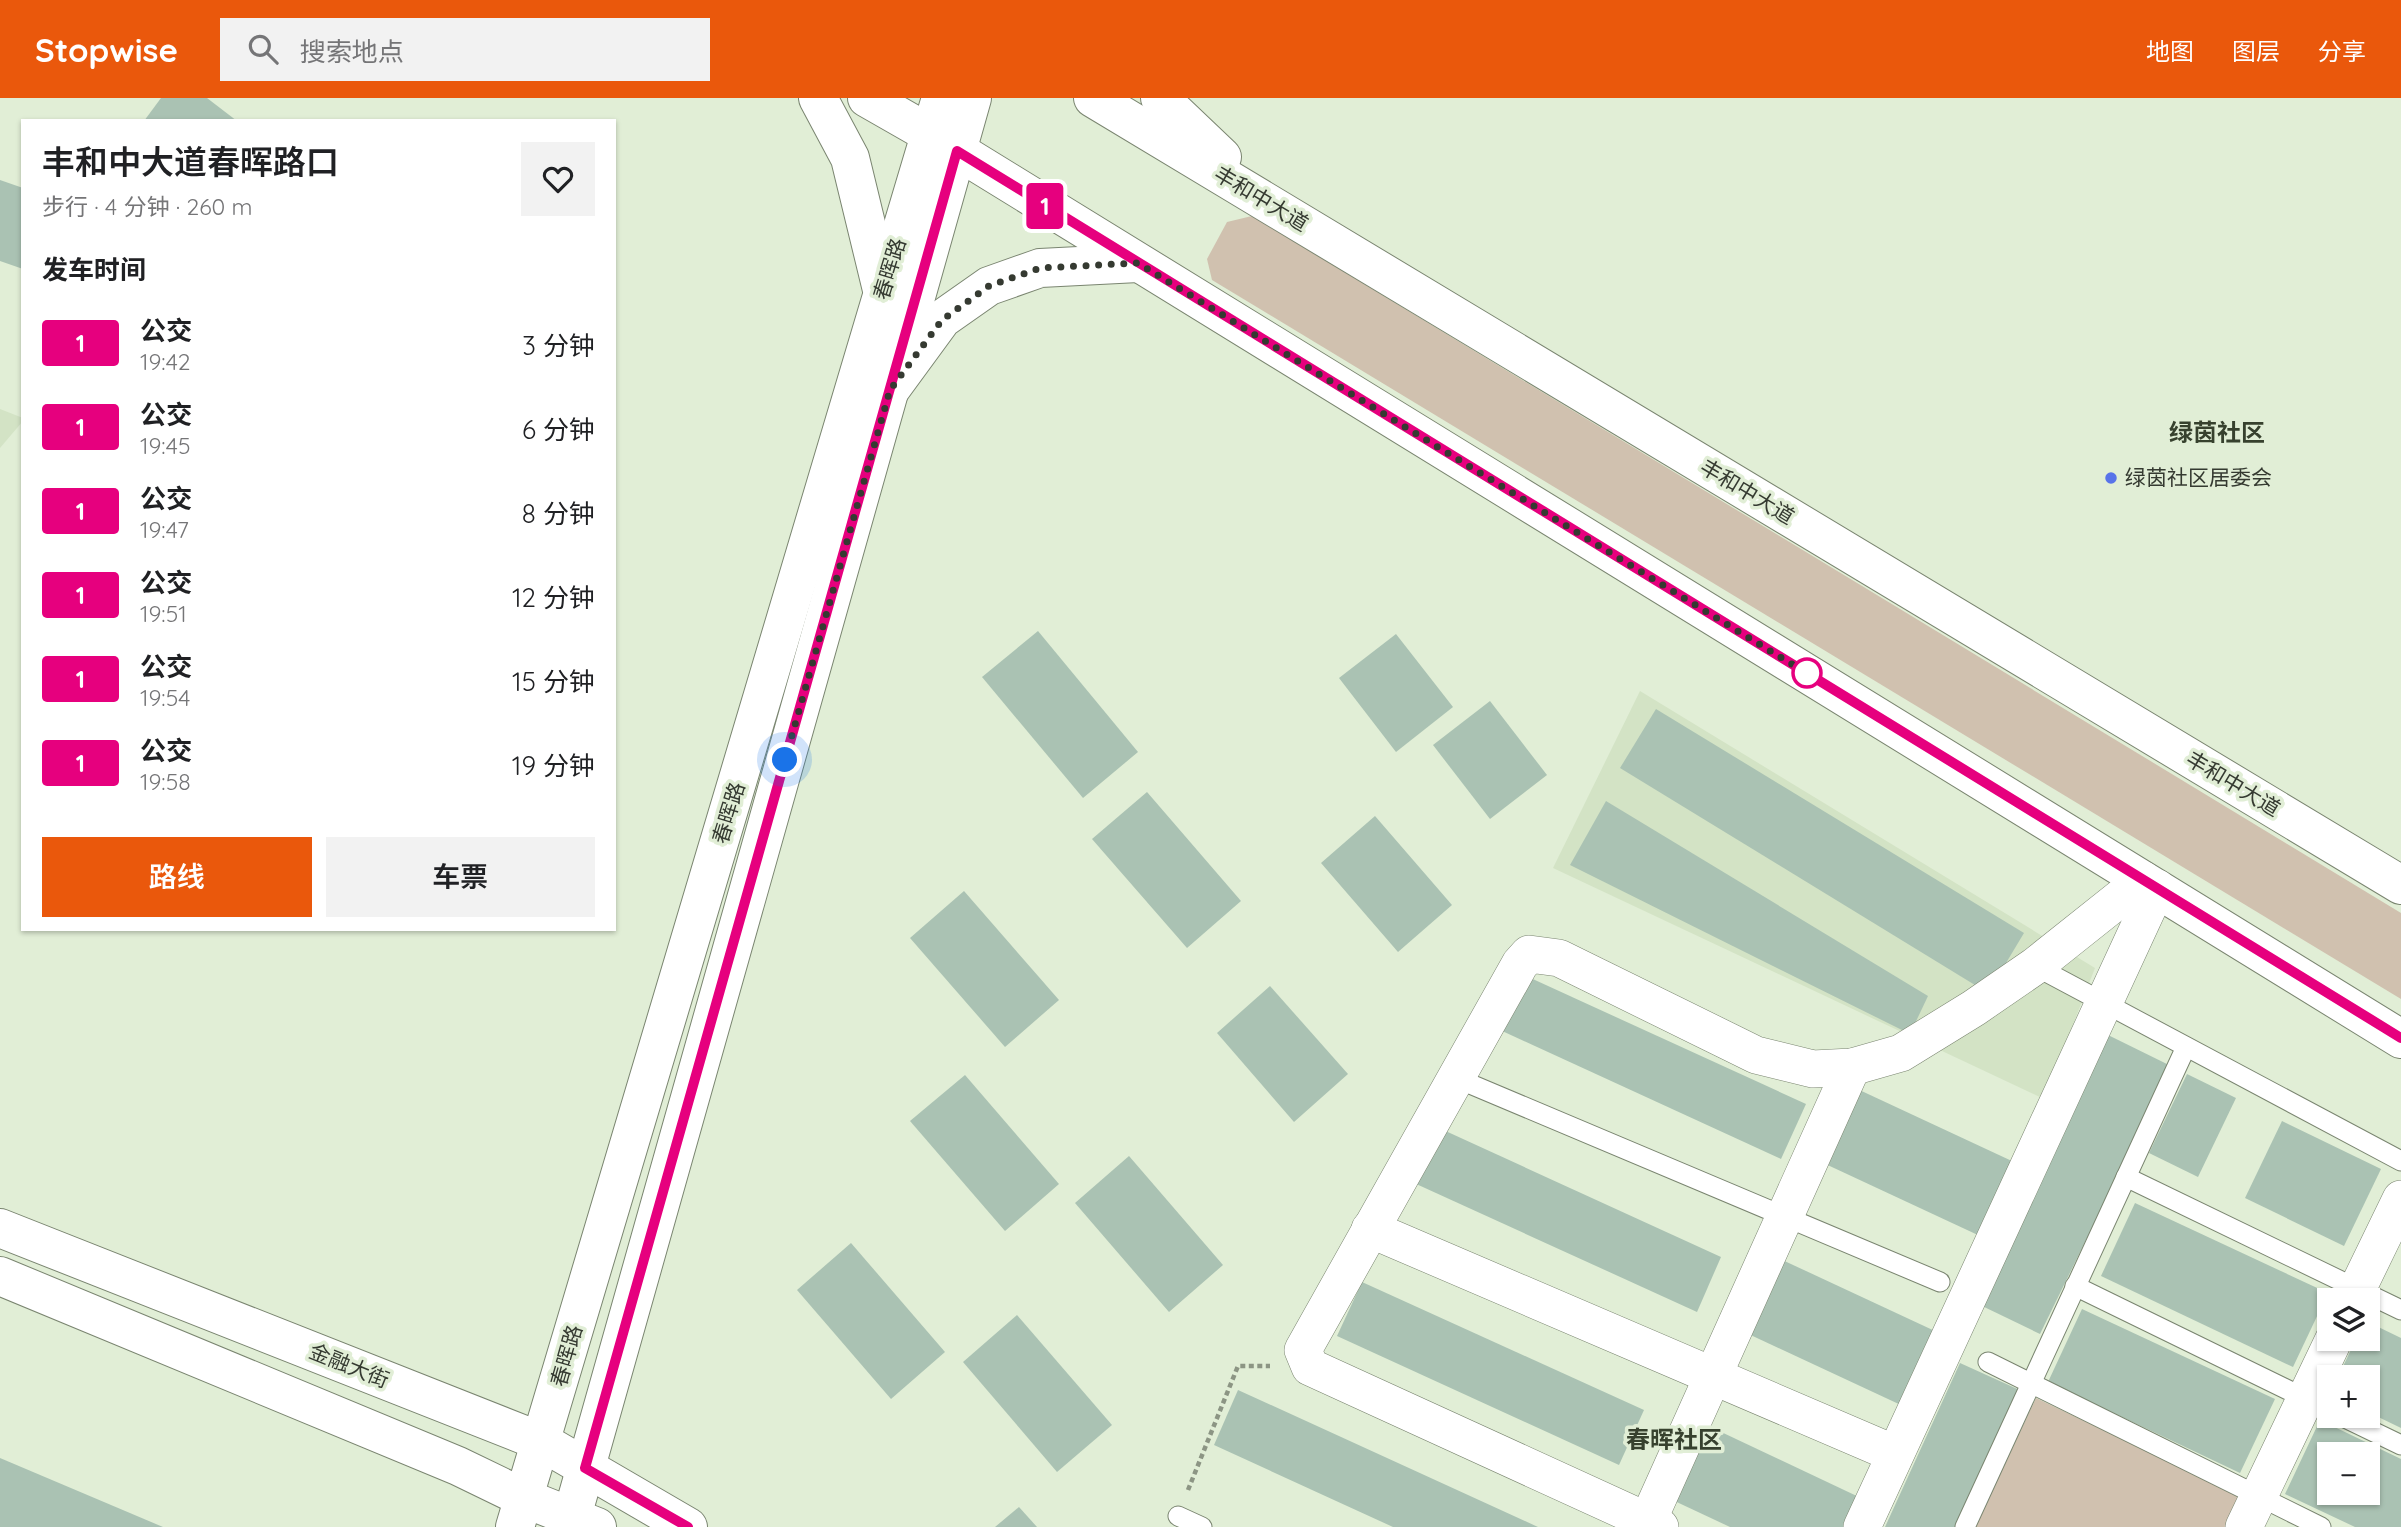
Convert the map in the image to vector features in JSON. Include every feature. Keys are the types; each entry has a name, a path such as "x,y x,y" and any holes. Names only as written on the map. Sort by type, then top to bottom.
{"street":[{"path":"818,98 850,158 883,294"},
{"path":"867,98 2401,1039"},
{"name":"春晖路","path":"579,1523 585,1468 890,390 944,143 941,98"},
{"name":"春晖路","path":"520,1512 883,294 944,143 972,98"},
{"name":"丰和中大道","path":"1093,98 2401,886"},
{"path":"1160,98 1277,209"},
{"path":"890,390 942,320 989,286 1040,268 1138,263"},
{"path":"1852,1067 1711,1375 1651,1525 1310,1367 1303,1350 1520,964 1529,954 1559,958 1568,962 1756,1055 1813,1069 1852,1067 1901,1053 2035,966 2150,884"},
{"path":"1862,1527 2104,1003 2150,884"},
{"path":"2358,1288 2401,1199"},
{"name":"金融大街","path":"0,1228 542,1442 688,1527"},
{"path":"1370,1229 1895,1454"},
{"path":"0,1276 446,1461 520,1512 579,1523"},
{"path":"2251,1512 2317,1404"}],"lane":[{"path":"2035,966 2401,1161"},
{"path":"1965,1527 2186,1046"},
{"path":"1457,1078 1940,1282"},
{"path":"2126,1177 2341,1288"},
{"path":"2075,1286 2317,1404"},
{"path":"2380,1303 2401,1310"},
{"path":"1988,1362 2031,1383 2251,1512 2320,1527"},
{"path":"2366,1428 2401,1445"},
{"path":"1178,1516 1202,1527"}],"path":[{"path":"1178,1516 1238,1366 1310,1367"}],"shaded area":[{"path":"1252,216 2401,913 2401,999 1212,280 1207,259 1227,222"},
{"path":"0,409 21,417 21,423 0,448"},
{"path":"1640,691 2095,968 2044,1099 1553,868"},
{"path":"2036,1398 2248,1499 2235,1527 1975,1527"}],"building":[{"path":"161,98 207,98 234,119 145,119"},
{"path":"0,180 21,187 21,268 0,261"},
{"path":"1038,631 1138,752 1083,798 982,677"},
{"path":"1396,634 1453,707 1396,752 1339,678"},
{"path":"1490,701 1547,775 1490,819 1433,745"},
{"path":"1656,709 2024,933 1988,993 1620,768"},
{"path":"1147,792 1241,901 1187,948 1092,839"},
{"path":"1606,801 1928,996 1910,1034 1570,865"},
{"path":"1375,816 1452,905 1398,952 1321,863"},
{"path":"964,891 1059,1000 1005,1047 910,938"},
{"path":"1524,975 1806,1104 1781,1159 1500,1030"},
{"path":"1270,986 1348,1074 1294,1122 1217,1033"},
{"path":"2108,1035 2171,1066 2040,1334 1978,1304"},
{"path":"2187,1074 2236,1098 2198,1177 2149,1153"},
{"path":"965,1075 1059,1184 1005,1231 910,1121"},
{"path":"1853,1087 2014,1162 1980,1236 1819,1161"},
{"path":"2282,1121 2381,1169 2344,1246 2245,1198"},
{"path":"1439,1128 1721,1257 1697,1312 1414,1183"},
{"path":"1129,1156 1223,1265 1169,1312 1075,1203"},
{"path":"2135,1203 2317,1288 2317,1316 2293,1367 2101,1276"},
{"path":"851,1243 945,1352 891,1399 797,1290"},
{"path":"1776,1257 1937,1332 1903,1406 1742,1331"},
{"path":"1362,1282 1644,1410 1619,1465 1337,1336"},
{"path":"2082,1309 2275,1399 2240,1473 2048,1382"},
{"path":"1017,1315 1112,1425 1057,1472 963,1362"},
{"path":"2380,1328 2401,1338 2401,1428 2380,1418 2380,1365 2344,1365 2350,1351 2380,1351"},
{"path":"1960,1363 2024,1392 1962,1527 1885,1527"},
{"path":"1238,1390 1538,1527 1393,1527 1214,1445"},
{"path":"1700,1422 1861,1498 1848,1527 1730,1527 1666,1497"},
{"path":"2317,1426 2337,1428 2366,1442 2317,1442 2317,1505 2380,1505 2380,1449 2401,1459 2401,1527 2355,1527 2285,1494"},
{"path":"0,1458 163,1527 0,1527"},
{"path":"1019,1507 1037,1527 995,1527"}],"bus line":[{"name":"1","path":"688,1527 585,1468 957,151 2401,1038"}],"place":[{"name":"绿茵社区居委会","path":"2111,478"}],"district":[{"name":"绿茵社区","path":"2217,433"},
{"name":"春晖社区","path":"1674,1440"}],"route":[{"path":"785,760 890,390 942,320 989,286 1040,268 1138,263 1816,679 1807,673"}]}
